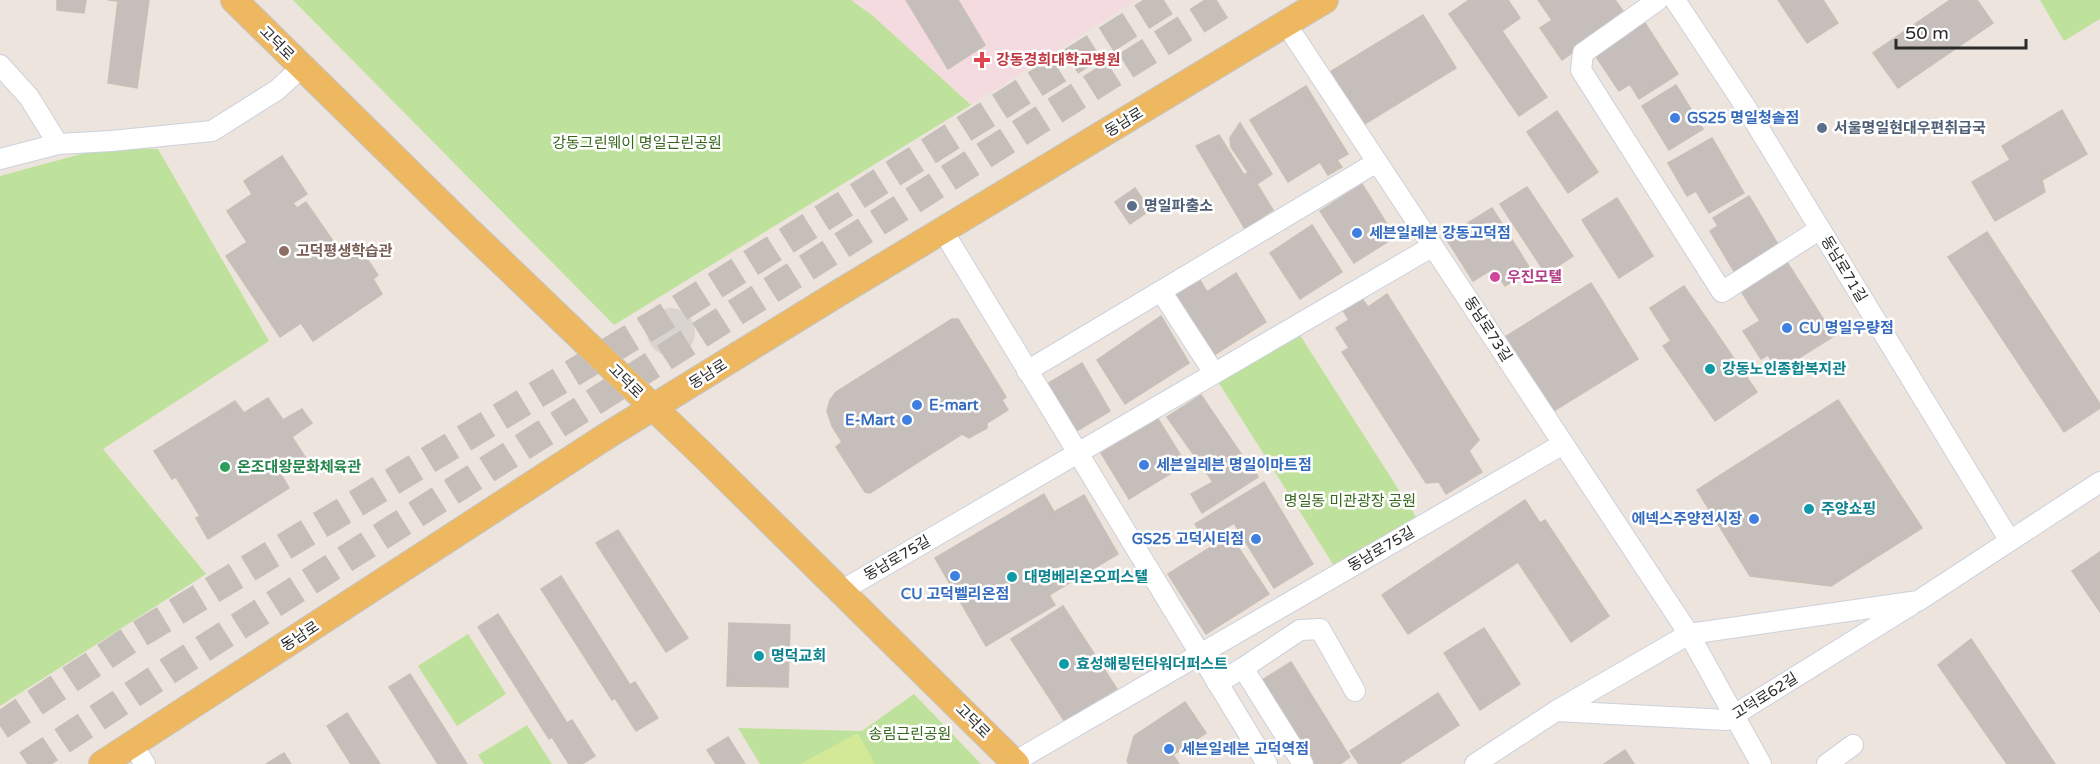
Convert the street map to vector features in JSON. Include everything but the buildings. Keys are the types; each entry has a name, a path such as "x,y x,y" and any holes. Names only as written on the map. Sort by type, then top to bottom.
{"main road":[{"name":"고덕로","path":"234,0 1015,763"},
{"name":"동남로","path":"102,764 139,755 653,408 837,294 1326,0"}],"street":[{"path":"1658,0 1583,53 1581,70 1722,292 1820,230"},
{"name":"동남로71길","path":"1675,0 1747,109 2010,541"},
{"name":"동남로73길","path":"1287,24 1689,634 1761,764"},
{"path":"0,64 29,96 58,144"},
{"path":"0,159 58,144 111,141 212,130 277,90 302,67"},
{"path":"1027,370 1377,162"},
{"path":"943,231 1267,764"},
{"name":"동남로75길","path":"841,591 1433,246"},
{"path":"1161,291 1214,373"},
{"name":"동남로75길","path":"1015,763 1563,444"},
{"name":"고덕로62길","path":"1556,711 1726,720 1918,601 2100,482"},
{"name":"고덕로62길","path":"1475,764 1556,711 1689,634 1918,601"},
{"path":"1217,683 1300,630 1320,629 1355,691"},
{"path":"1243,668 1303,764"},
{"path":"1827,764 1853,746"}],"shaded area":[{"name":"강동경희대학교병원","path":"851,0 1136,0 971,105 873,16"},
{"path":"666,308 676,308 688,315 695,327 695,337 688,349 676,356 666,356 651,345 647,337 647,327 658,312"}],"green space":[{"name":"강동그린웨이 명일근린공원","path":"293,0 851,0 873,16 971,105 614,325"},
{"path":"2040,0 2100,0 2100,19 2064,41"},
{"path":"107,147 158,149 269,341 103,449 206,574 0,706 0,176"},
{"name":"명일동 미관광장 공원","path":"1298,332 1418,520 1336,569 1217,380"},
{"path":"468,634 506,694 457,726 418,666"},
{"name":"송림근린공원","path":"914,694 981,764 760,764 738,728 862,731"},
{"path":"527,725 552,764 484,764 478,755"},
{"path":"858,733 875,764 800,764"}],"tunnel":[{"path":"0,726 131,639 654,324 1169,0"},
{"path":"27,764 171,669 1230,0"}],"place":[{"name":"강동경희대학교병원","path":"982,60"},
{"name":"GS25 명일청솔점","path":"1675,118"},
{"name":"서울명일현대우편취급국","path":"1822,128"},
{"name":"명일파출소","path":"1132,206"},
{"name":"세븐일레븐 강동고덕점","path":"1357,233"},
{"name":"고덕평생학습관","path":"284,251"},
{"name":"우진모텔","path":"1495,277"},
{"name":"CU 명일우량점","path":"1787,328"},
{"name":"강동노인종합복지관","path":"1710,369"},
{"name":"E-mart","path":"917,405"},
{"name":"E-Mart","path":"907,420"},
{"name":"세븐일레븐 명일이마트점","path":"1144,465"},
{"name":"온조대왕문화체육관","path":"225,467"},
{"name":"주양쇼핑","path":"1809,509"},
{"name":"에넥스주양전시장","path":"1754,519"},
{"name":"GS25 고덕시티점","path":"1256,539"},
{"name":"CU 고덕벨리온점","path":"955,576"},
{"name":"대명베리온오피스텔","path":"1012,577"},
{"name":"명덕교회","path":"759,656"},
{"name":"효성해링턴타워더퍼스트","path":"1064,664"},
{"name":"세븐일레븐 고덕역점","path":"1169,749"}]}
